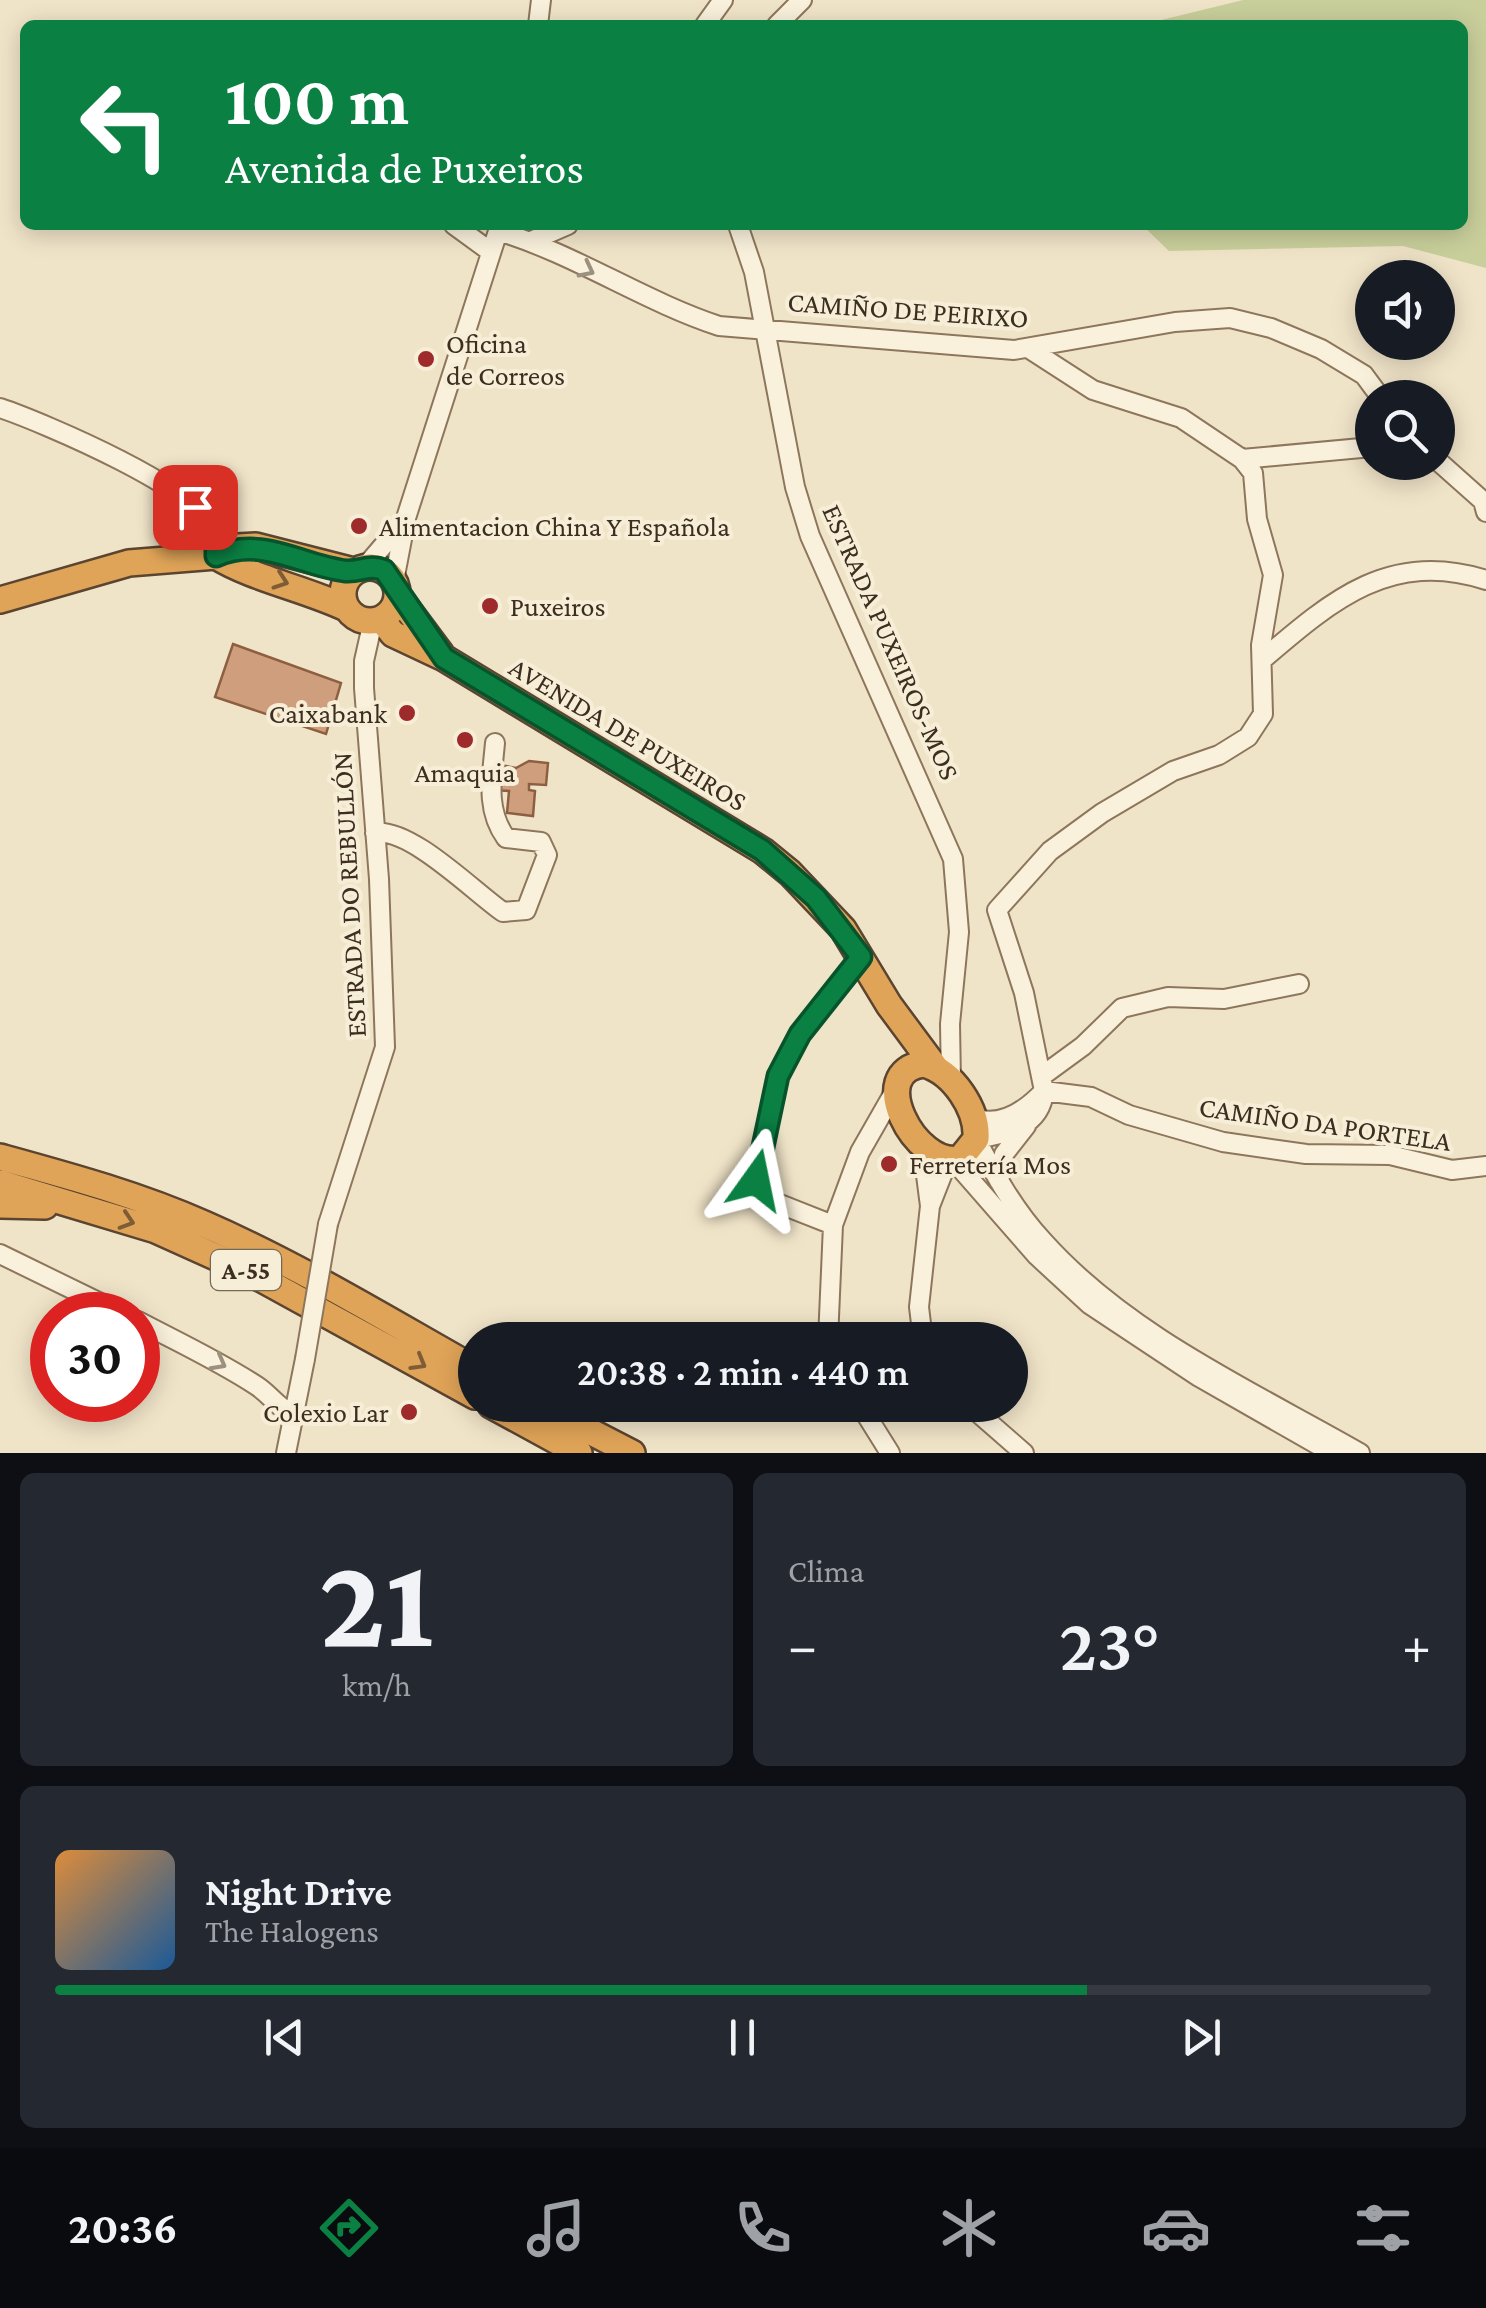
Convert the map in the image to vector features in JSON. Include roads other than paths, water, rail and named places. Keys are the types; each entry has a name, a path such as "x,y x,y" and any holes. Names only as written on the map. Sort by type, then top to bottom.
{"highway":[{"path":"0,600 129,563 216,556 256,546 360,569 384,570 396,588 391,612 376,620 357,618 346,608 281,580 233,567 216,556"},
{"path":"346,608 344,584 360,569"},
{"name":"AVENIDA DE PUXEIROS","path":"396,588 444,658"},
{"name":"AVENIDA DE PUXEIROS","path":"376,620 393,634 444,658 762,850 816,898 861,957 910,1035 920,1072 975,1129"},
{"path":"889,1005 920,1072 914,1135 951,1161 968,1154 975,1129"},
{"name":"A-55","path":"0,1157 92,1182 202,1222 286,1262 458,1359"},
{"name":"A-55","path":"0,1183 156,1230 249,1272 458,1387"},
{"path":"0,1205 89,1208"},
{"path":"522,1422 579,1453"},
{"path":"573,1422 632,1453"}],"street":[{"path":"781,20 802,0"},
{"path":"461,230 491,252"},
{"path":"396,588 406,518 498,230"},
{"name":"CAMIÑO DE PEIRIXO","path":"504,230 683,314 719,326 1028,348 1175,322 1230,318 1271,328 1322,349 1367,380"},
{"path":"532,241 557,230"},
{"name":"ESTRADA PUXEIROS-MOS","path":"740,230 754,272 795,486 810,536 942,824 953,859 959,932 949,1027 920,1072"},
{"path":"999,1182 1004,1154 1041,1109 1043,1084 1024,993 997,910 1050,850 1102,814 1173,771 1219,755 1248,737 1263,714 1262,660 1273,575 1257,519 1253,474 1242,459 1181,418 1093,390 1028,348"},
{"path":"0,408 46,424 180,493 210,521 216,533 216,556"},
{"path":"1242,459 1355,449"},
{"path":"1455,476 1483,500 1486,512"},
{"path":"360,569 406,518"},
{"path":"1262,660 1348,593 1372,581 1424,569 1455,570 1486,580"},
{"name":"ESTRADA DO REBULLÓN","path":"286,1453 328,1224 385,1047 364,662 376,620"},
{"path":"375,833 394,834 481,892 503,912 526,910 547,856 542,842 506,838 495,822 490,793 495,743"},
{"path":"833,1226 773,1205 757,1195 756,1180 778,1076 800,1034 861,957"},
{"path":"975,1129 1025,1108 1043,1084 1122,1008 1168,997 1224,1000 1299,984"},
{"path":"910,1035 933,1038 949,1027"},
{"path":"829,1322 833,1226 850,1172 871,1133 920,1072 949,1027"},
{"name":"CAMIÑO DA PORTELA","path":"1043,1084 1091,1097 1175,1131 1223,1142 1306,1154 1390,1155 1452,1170 1486,1166"},
{"path":"871,1133 895,1121 914,1135 930,1206 921,1322"},
{"path":"975,1129 1015,1130 1029,1122"},
{"path":"975,1129 999,1182 1043,1242 1121,1309 1206,1365 1360,1453"},
{"path":"930,1206 951,1161 1038,1256 1089,1304 1199,1377 1332,1453"},
{"path":"0,1254 78,1292"},
{"path":"160,1332 262,1389 278,1407 295,1414"},
{"path":"871,1422 890,1453"},
{"path":"988,1422 1024,1453"}],"place":[{"name":"Oficina de Correos","path":"426,359"},
{"name":"Alimentacion China Y Española","path":"359,526"},
{"name":"Puxeiros","path":"490,606"},
{"name":"Caixabank","path":"407,713"},
{"name":"Amaquia","path":"465,740"},
{"name":"Ferretería Mos","path":"889,1164"},
{"name":"Colexio Lar","path":"409,1412"}]}
